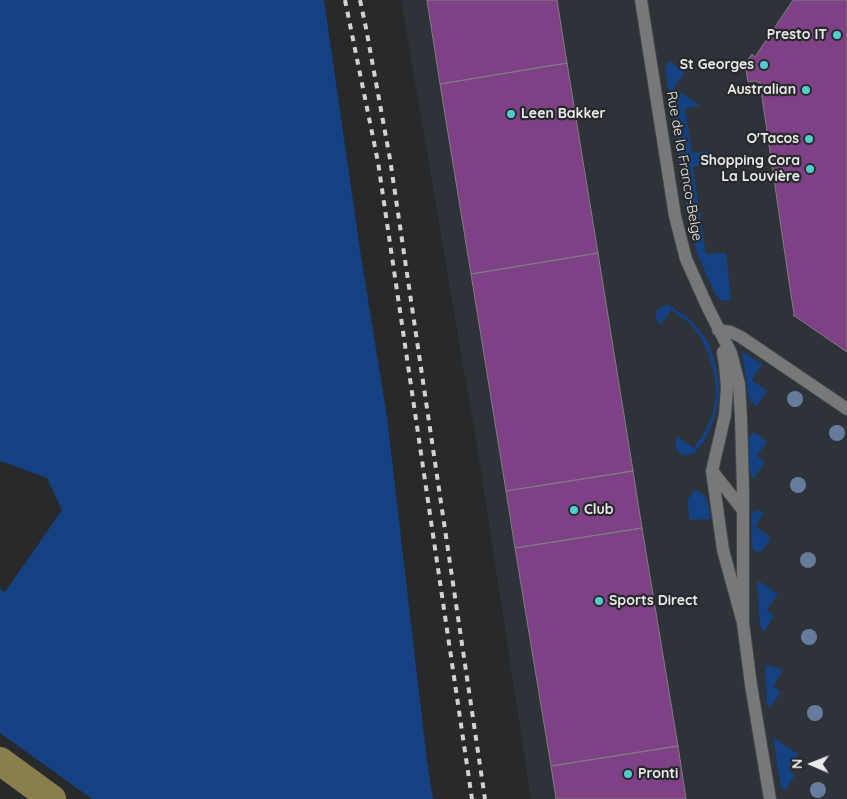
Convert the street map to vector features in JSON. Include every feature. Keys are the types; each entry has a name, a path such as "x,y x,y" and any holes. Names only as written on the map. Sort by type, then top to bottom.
{"main road":[{"path":"0,761 52,799"}],"lane":[{"name":"Rue de la Franco-Belge","path":"640,0 675,216 686,259 718,330 731,353 739,384 742,418 742,623"},
{"name":"Rue de la Franco-Belge","path":"718,330 726,365 727,388 725,414 712,471 723,550 742,623 770,799"},
{"path":"718,330 731,332 741,337 847,409"},
{"path":"712,471 742,509"}],"shaded area":[{"path":"0,0 324,0 361,256 387,417 433,799 92,799 0,733 0,589 5,592 62,510 47,478 0,461"},
{"path":"401,0 847,0 847,799 531,799 478,452"},
{"path":"670,61 685,73 674,88 700,105 685,109 692,153 710,151 712,164 693,167 706,254 726,253 731,298 727,301 720,300 715,294 697,253 688,218 665,68"},
{"path":"669,305 687,317 708,342 715,362 719,384 718,404 712,425 704,441 693,454 684,456 678,452 675,445 677,436 694,448 705,431 713,413 716,395 715,377 708,353 700,336 689,323 671,310 661,325 656,319 656,312 663,306"},
{"path":"742,351 762,364 752,380 767,391 757,406 749,400"},
{"path":"756,433 767,442 757,456 765,462 754,479 750,473 749,459 749,436"},
{"path":"695,489 707,498 711,519 690,520 687,501"},
{"path":"758,510 764,513 755,526 771,538 762,551 756,552 752,548 751,516 753,512"},
{"path":"759,581 778,594 767,610 774,615 764,632 760,625 757,585"},
{"path":"768,665 783,670 773,686 781,692 770,708 767,703 765,666"},
{"path":"773,737 798,754 788,769 795,775 785,791 781,787"}],"building":[{"path":"427,0 557,0 567,63 440,84"},
{"name":"Shopping Cora La Louvière","path":"793,0 847,0 847,352 793,315 760,83 755,81 748,82 745,64 752,54 755,57"},
{"path":"567,63 598,253 471,274 440,84"},
{"path":"598,253 633,471 506,491 471,274"},
{"path":"633,471 642,528 515,548 506,491"},
{"path":"642,528 678,746 551,766 515,548"},
{"path":"678,746 686,799 556,799 551,766"}],"railway":[{"path":"345,0 378,162 472,799"},
{"path":"360,0 390,159 485,799"}],"place":[{"name":"Presto IT","path":"837,35"},
{"name":"St Georges","path":"764,65"},
{"name":"Australian","path":"806,90"},
{"name":"Leen Bakker","path":"511,114"},
{"name":"O'Tacos","path":"809,139"},
{"name":"Shopping Cora La Louvière","path":"810,169"},
{"name":"Club","path":"574,510"},
{"name":"Sports Direct","path":"599,601"},
{"name":"Pronti","path":"628,774"}]}
